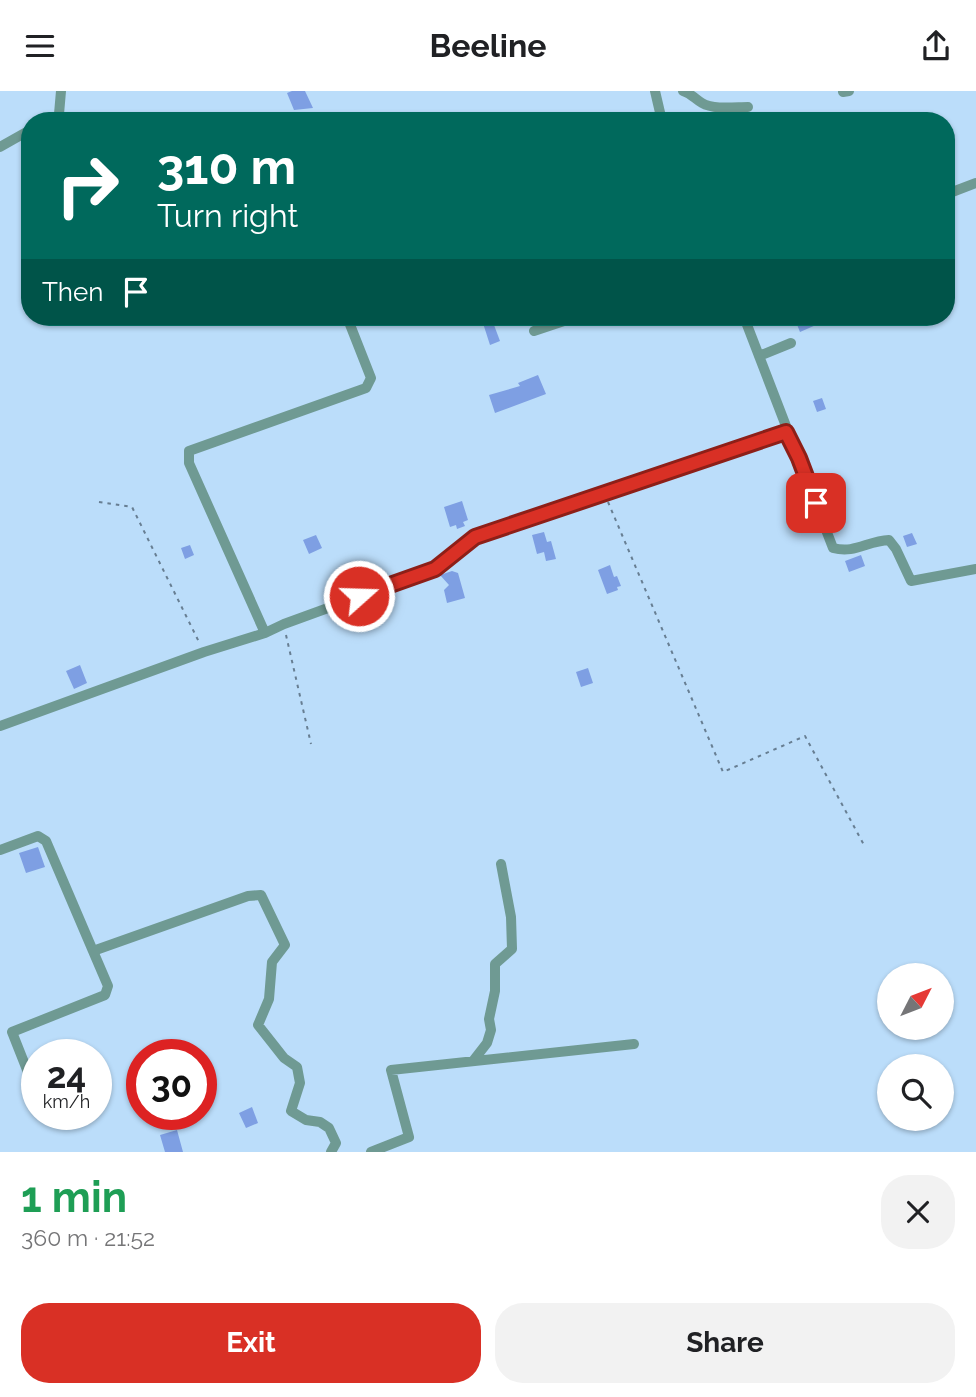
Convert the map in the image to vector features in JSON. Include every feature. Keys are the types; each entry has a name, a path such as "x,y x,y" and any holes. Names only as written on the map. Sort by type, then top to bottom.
{"street":[{"path":"60,112 61,91"},
{"path":"655,91 660,112"},
{"path":"683,91 711,106 748,107"},
{"path":"0,147 21,135"},
{"path":"955,191 976,183"},
{"path":"265,633 189,463 189,451 366,388 371,378 351,326"},
{"path":"534,331 549,326"},
{"path":"747,326 786,432 799,458 833,548 847,552 875,541 889,540 911,581 976,569"},
{"path":"759,356 791,343"},
{"path":"0,726 204,652 265,633 435,569 475,537 786,432"},
{"path":"0,850 37,836 46,841 108,986 105,995 12,1032 21,1055"},
{"path":"473,1061 487,1043 491,1030 489,1019 495,991 495,964 513,949 511,917 500,864"},
{"path":"93,951 248,896 261,895 285,944 271,963 269,999 258,1025 284,1058 296,1067 300,1083 291,1111 329,1128 336,1143 331,1152"},
{"path":"371,1152 409,1137 391,1070 634,1044"}],"path":[{"path":"605,494 723,772 805,736 864,845"},
{"path":"99,502 132,507 204,652"},
{"path":"284,624 311,744"}],"building":[{"path":"305,91 313,108 294,110 287,93"},
{"path":"484,326 494,326 500,341 490,345"},
{"path":"798,326 814,326 800,332"},
{"path":"538,375 546,394 495,413 489,395 520,386 518,383"},
{"path":"822,398 826,409 817,412 813,401"},
{"path":"803,496 814,528 799,533 792,512 795,511 792,498"},
{"path":"462,501 468,520 463,522 465,526 457,529 456,525 450,527 444,507"},
{"path":"544,532 547,542 551,541 556,559 546,561 544,552 537,554 532,535"},
{"path":"912,533 917,544 907,547 903,536"},
{"path":"316,535 322,548 309,554 303,540"},
{"path":"190,545 194,555 185,559 181,548"},
{"path":"861,555 865,566 849,572 845,561"},
{"path":"610,565 621,586 607,594 598,570"},
{"path":"452,571 458,573 465,598 447,603 444,590 449,585 440,575"},
{"path":"80,665 87,683 74,689 66,671"},
{"path":"588,668 593,683 581,687 576,672"},
{"path":"38,847 45,867 26,873 19,853"},
{"path":"252,1107 258,1123 246,1128 239,1113"},
{"path":"177,1130 183,1152 165,1152 160,1135"}],"route":[{"path":"359,596 435,569 475,537 786,432 816,503"}]}
